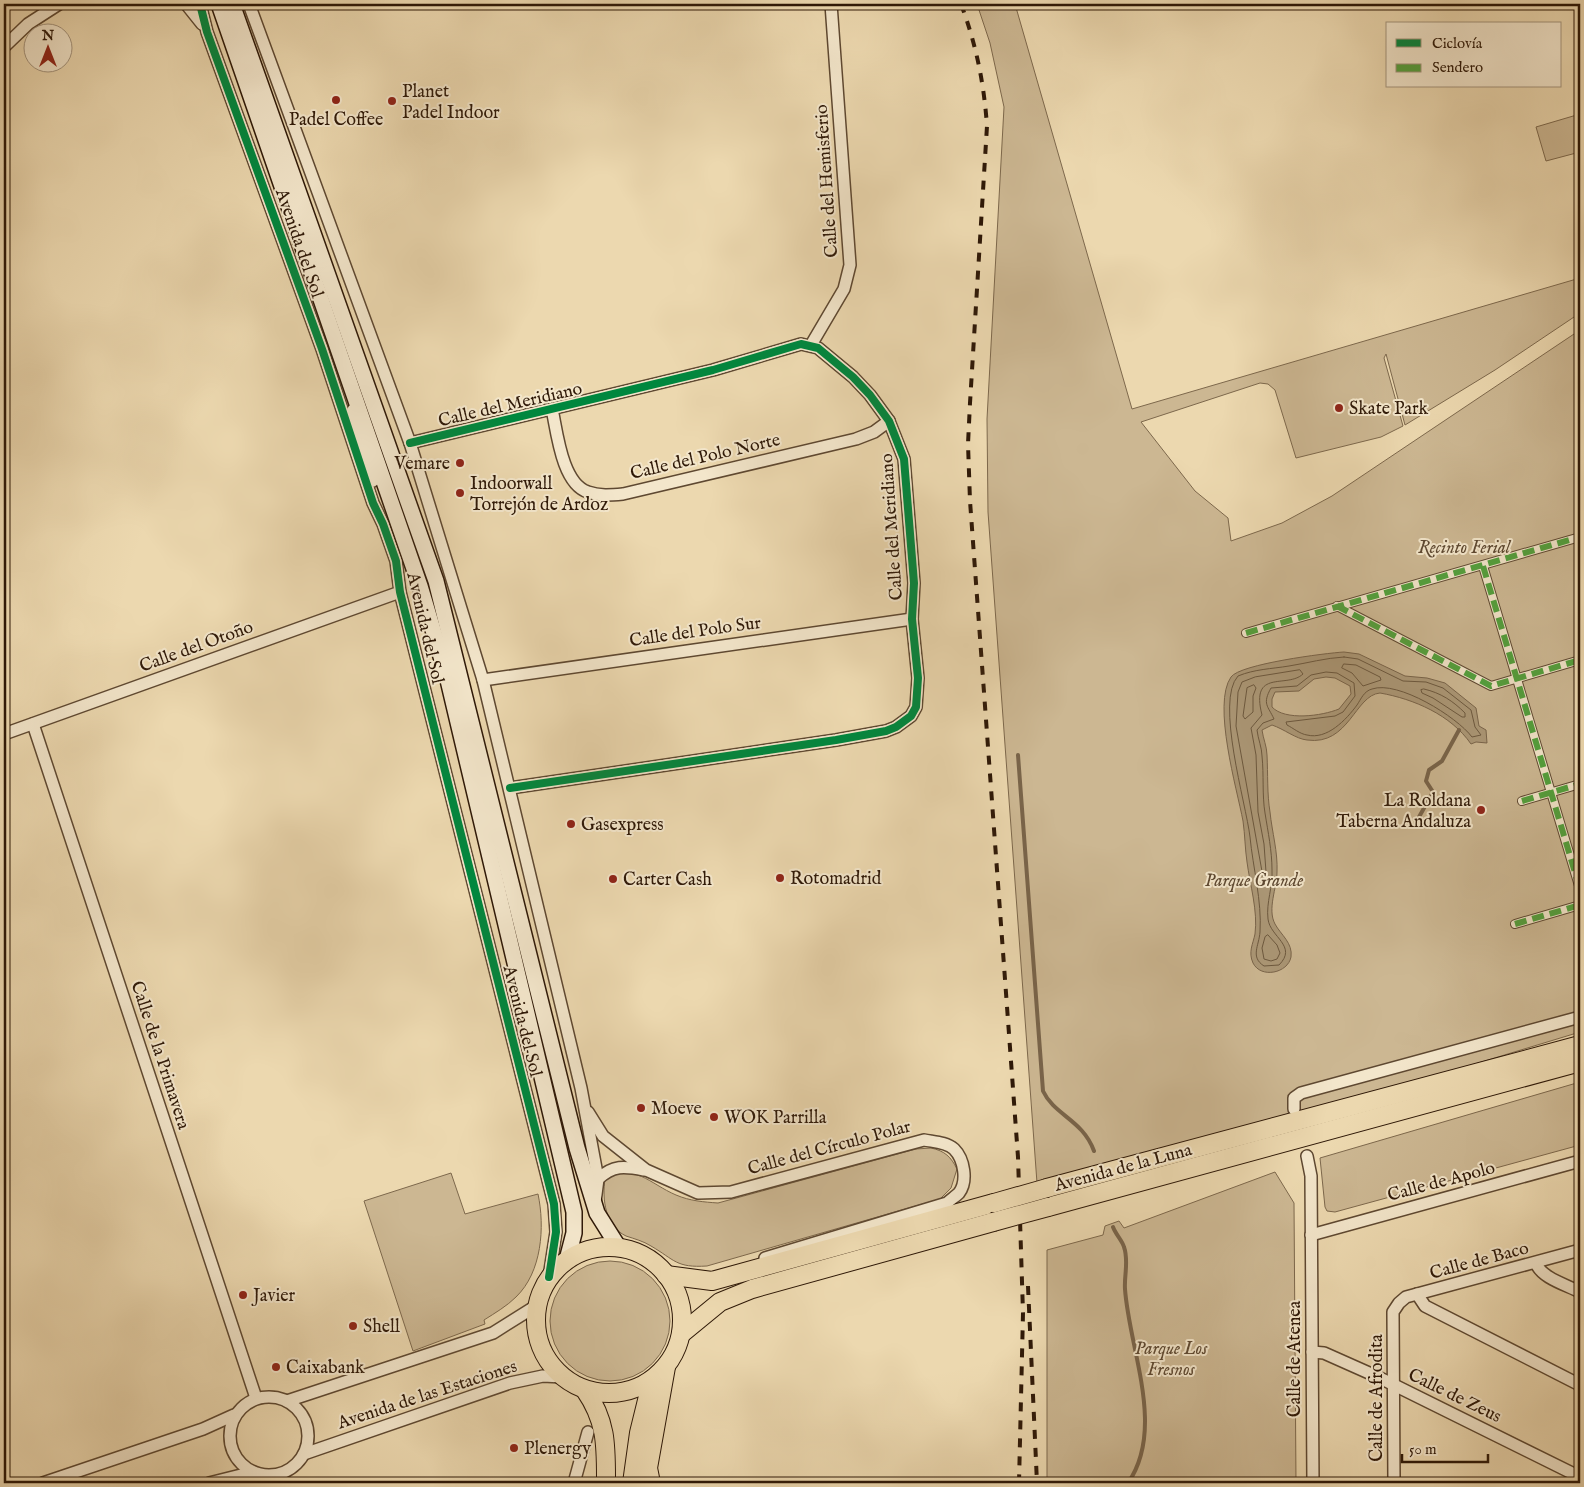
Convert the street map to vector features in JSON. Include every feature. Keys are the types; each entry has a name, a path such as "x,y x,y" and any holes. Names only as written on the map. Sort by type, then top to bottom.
{"main road":[{"name":"Avenida del Sol","path":"219,4 436,581 577,1148 594,1206 606,1230 619,1248"},
{"name":"Avenida del Sol","path":"232,4 342,335 347,372 420,586 448,680 574,1212 574,1233 567,1260"},
{"name":"Avenida de la Luna","path":"666,1274 712,1281 1047,1188 1580,1046"},
{"name":"Avenida de la Luna","path":"681,1334 720,1302 752,1289 1580,1062"},
{"path":"619,1248 638,1253 654,1262 666,1274 677,1293 682,1313 681,1334 675,1352 666,1367 652,1380 632,1390 608,1394 585,1390 562,1377 544,1356 538,1340 535,1321 536,1306 549,1277 567,1260 592,1250 619,1248"},
{"path":"648,1478 666,1367"},
{"path":"632,1483 638,1433 652,1380"},
{"path":"585,1390 597,1407 605,1433 606,1483"}],"street":[{"path":"4,47 28,24 58,4"},
{"path":"186,4 192,9 207,32"},
{"name":"Avenida del Sol","path":"200,4 207,32 322,349 364,477 396,562 400,592 554,1204 556,1232 549,1277"},
{"name":"Avenida del Sol","path":"249,4 410,443 483,680 585,1106 598,1180 594,1206"},
{"name":"Calle del Hemisferio","path":"811,345 844,290 850,265 831,4"},
{"name":"Calle del Meridiano","path":"410,443 713,370 787,346 801,344 811,345 853,377 889,421 904,460 914,583 912,618 918,678 916,707 903,723 891,729 836,740 510,788"},
{"path":"347,372 357,432 379,501 383,524"},
{"name":"Calle del Polo Norte","path":"552,409 568,474 575,484 586,492 602,495 623,494 856,439 874,432 889,421"},
{"path":"1246,633 1580,537"},
{"path":"1483,566 1580,890"},
{"name":"Calle del Otoño","path":"4,734 400,592"},
{"path":"1337,606 1492,686 1580,660"},
{"name":"Calle del Polo Sur","path":"483,680 912,618"},
{"name":"Calle de la Primavera","path":"33,724 256,1398"},
{"path":"1522,801 1580,784"},
{"path":"1515,924 1580,905"},
{"path":"1294,1108 1294,1098 1301,1093 1580,1017"},
{"name":"Calle del Círculo Polar","path":"585,1106 603,1136 646,1170"},
{"name":"Calle del Círculo Polar","path":"598,1180 608,1170 622,1166 646,1170 698,1193 715,1194 731,1192 924,1140 941,1143 953,1148 964,1168 963,1181 959,1193 947,1203 768,1257 712,1281"},
{"name":"Calle de Atenea","path":"1307,1156 1311,1176 1313,1483"},
{"name":"Calle de Apolo","path":"1311,1235 1580,1161"},
{"name":"Calle de Baco","path":"1393,1312 1398,1303 1406,1297 1580,1250"},
{"path":"1536,1263 1544,1274 1580,1292"},
{"path":"1417,1294 1425,1306 1580,1385"},
{"name":"Avenida de las Estaciones","path":"287,1401 493,1333 536,1306"},
{"name":"Calle de Afrodita","path":"1393,1312 1393,1385 1397,1482"},
{"name":"Calle de Zeus","path":"1312,1352 1324,1353 1393,1385 1580,1477"},
{"name":"Avenida de las Estaciones","path":"304,1454 336,1441 510,1383 543,1376 562,1377"},
{"path":"274,1396 287,1401 299,1410 306,1422 308,1440 304,1454 282,1478 253,1472 238,1461 231,1449 229,1428 234,1415 244,1404 256,1398 274,1396"},
{"path":"43,1483 203,1430 234,1415"},
{"path":"574,1483 588,1432"},
{"path":"209,1483 253,1472"}],"green space":[{"name":"Parque Grande","path":"977,4 1015,4 1132,409 1580,278 1580,313 1495,370 1405,425 1386,354 1384,358 1403,426 1381,437 1296,458 1275,390 1268,384 1260,383 1141,422 1195,491 1228,518 1231,541 1282,523 1332,496 1580,330 1580,1032 1419,1081 1037,1183 988,512 987,419 1004,107 990,43"},
{"path":"1580,114 1580,152 1546,161 1536,127"},
{"path":"1580,1082 1580,1145 1335,1212 1327,1211 1325,1207 1320,1158"},
{"path":"931,1148 947,1155 957,1169 951,1188 940,1199 707,1266 689,1266 676,1262 648,1244 626,1236 613,1226 606,1211 605,1179 615,1174 625,1173 642,1176 681,1197 718,1203 916,1149"},
{"name":"Parque Los Fresnos","path":"1275,1172 1294,1203 1296,1483 1047,1483 1047,1250 1103,1235 1105,1226 1119,1221 1124,1228"},
{"path":"451,1173 465,1214 538,1194 541,1220 539,1248 536,1262 525,1287 509,1303 484,1320 485,1324 413,1351 364,1201"},
{"path":"610,1261 633,1265 653,1278 666,1298 670,1321 666,1344 653,1364 633,1377 610,1381 587,1377 567,1364 554,1344 550,1321 554,1298 567,1278 587,1265"}],"water":[{"path":"1344,652 1359,654 1405,676 1427,678 1445,683 1476,708 1479,726 1486,730 1487,743 1476,742 1471,744 1453,725 1431,710 1406,699 1380,693 1371,696 1364,702 1342,728 1333,735 1321,740 1303,739 1272,725 1262,730 1267,752 1268,798 1277,864 1272,912 1275,924 1290,947 1291,957 1289,963 1280,970 1274,972 1262,971 1253,963 1251,955 1256,925 1255,907 1246,857 1243,821 1225,726 1224,706 1226,690 1231,677 1238,672 1250,668 1284,660","holes":["1335,678 1350,686 1351,694 1339,709 1323,714 1294,716 1272,707 1272,699 1275,692 1299,691 1314,679"]}],"waterway":[{"path":"1419,817 1433,792 1426,781 1429,770 1442,761 1459,730"},
{"path":"1018,755 1043,1091 1054,1106 1083,1132 1094,1151"},
{"path":"1113,1227 1123,1244 1125,1252 1125,1289 1145,1413 1144,1438 1139,1461 1128,1483"}],"railway":[{"path":"961,4 979,64 987,126 968,444 970,501 1018,1157 1023,1313 1019,1483"},
{"path":"1028,1286 1037,1483"}],"marked path":[{"path":"1246,633 1580,537"},
{"path":"1483,566 1580,889"},
{"path":"1337,606 1491,686 1580,660"},
{"path":"1522,801 1580,784"},
{"path":"1515,924 1580,905"}],"cycle path":[{"path":"200,4 207,32 322,349 373,503 383,524 396,561 400,592 554,1204 556,1232 549,1277"},
{"path":"410,443 713,370 801,344 818,348 853,377 870,395 889,421 904,459 914,583 912,619 918,678 916,707 911,716 896,727 886,731 836,740 510,788"}],"place":[{"name":"Padel Coffee","path":"336,100"},
{"name":"Planet Padel Indoor","path":"392,101"},
{"name":"Skate Park","path":"1339,408"},
{"name":"Vemare","path":"460,463"},
{"name":"Indoorwall Torrejón de Ardoz","path":"460,493"},
{"name":"La Roldana Taberna Andaluza","path":"1481,810"},
{"name":"Gasexpress","path":"571,824"},
{"name":"Rotomadrid","path":"780,878"},
{"name":"Carter Cash","path":"613,879"},
{"name":"Moeve","path":"641,1108"},
{"name":"WOK Parrilla","path":"714,1117"},
{"name":"Javier","path":"243,1295"},
{"name":"Shell","path":"353,1326"},
{"name":"Caixabank","path":"276,1367"},
{"name":"Plenergy","path":"514,1448"}],"park label":[{"name":"Recinto Ferial","path":"1464,547"}]}
